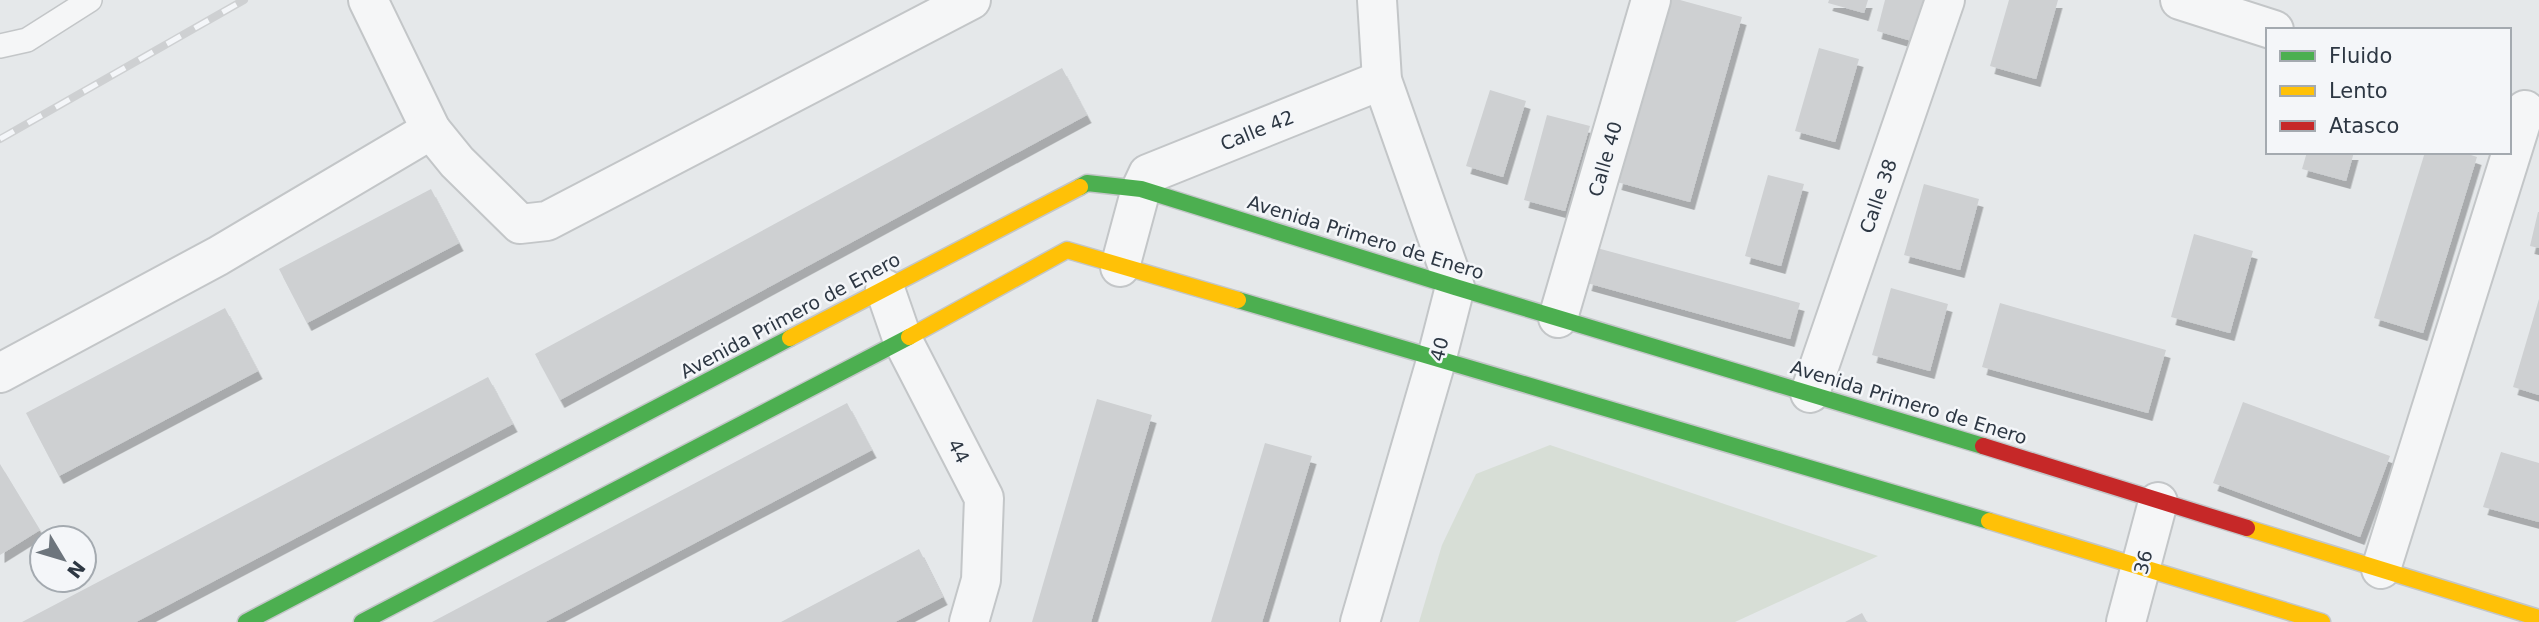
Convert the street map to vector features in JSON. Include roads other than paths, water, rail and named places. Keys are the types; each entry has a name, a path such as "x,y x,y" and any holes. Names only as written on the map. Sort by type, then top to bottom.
{"street":[{"path":"368,0 431,130 457,162 520,224 547,221 971,0"},
{"path":"1377,0 1382,80 1455,287"},
{"name":"Calle 40","path":"1559,318 1651,0"},
{"name":"Calle 38","path":"1810,393 1945,0"},
{"path":"2180,0 2268,28"},
{"name":"Calle 42","path":"1141,189 1148,174 1382,80"},
{"path":"2511,151 2524,109"},
{"path":"0,373 218,256 431,130"},
{"path":"2381,569 2510,154"},
{"name":"Avenida Primero de Enero","path":"246,622 1087,183 1141,189 2539,618"},
{"path":"1120,267 1141,189"},
{"path":"362,622 903,341 1067,250 2142,566 2322,622"},
{"name":"40","path":"1360,622 1437,360 1455,287"},
{"name":"44","path":"885,289 903,341 984,498 981,580 969,622"},
{"name":"36","path":"2126,622 2158,502"}],"lane":[{"path":"0,46 27,40 90,0"}],"railway":[{"path":"0,139 244,0"}]}
